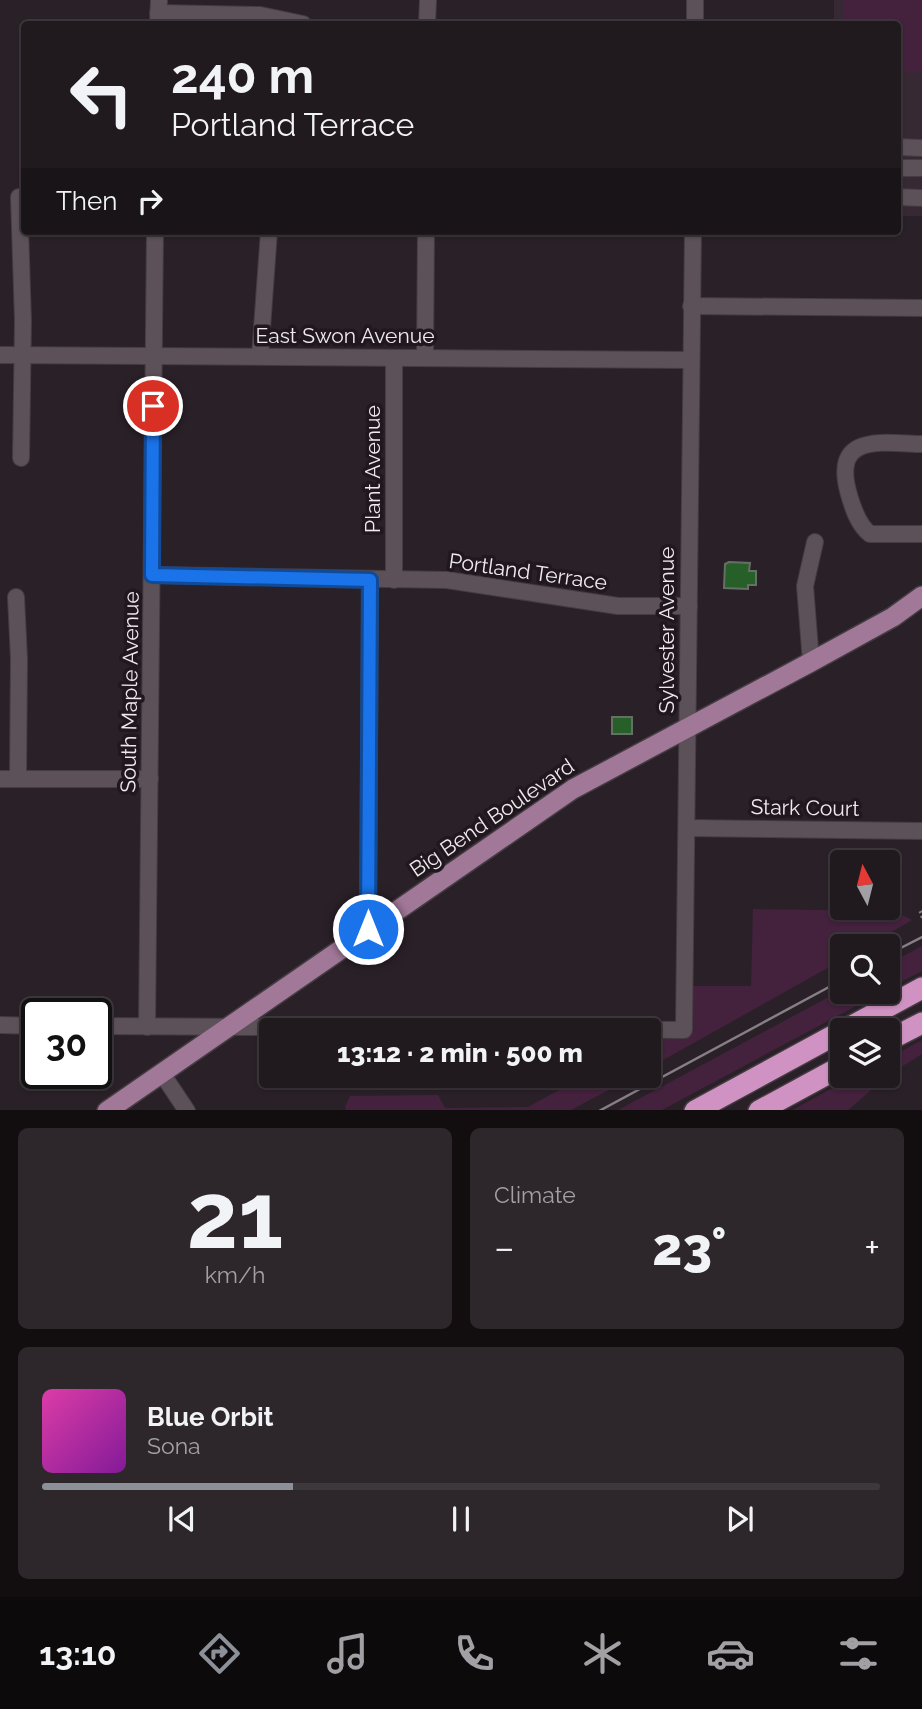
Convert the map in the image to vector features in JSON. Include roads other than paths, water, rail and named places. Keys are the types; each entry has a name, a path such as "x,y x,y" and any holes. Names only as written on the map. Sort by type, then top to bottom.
{"highway":[{"path":"866,1018 922,988"},
{"path":"900,1034 922,1023"},
{"path":"697,1110 830,1038"},
{"path":"761,1110 830,1073"}],"main road":[{"name":"Big Bend Boulevard","path":"108,1110 573,789 893,617 922,596"}],"street":[{"path":"427,21 428,0"},
{"path":"695,0 695,21"},
{"path":"158,12 250,20"},
{"path":"901,147 922,148"},
{"path":"901,168 922,168"},
{"path":"19,197 21,229"},
{"path":"901,198 922,198"},
{"path":"21,235 21,458"},
{"name":"South Maple Avenue","path":"146,1027 155,235"},
{"path":"260,356 269,235"},
{"path":"425,358 426,235"},
{"name":"Sylvester Avenue","path":"224,1029 684,1030 689,360 693,235"},
{"path":"691,306 922,307"},
{"name":"East Swon Avenue","path":"0,355 689,360"},
{"name":"Plant Avenue","path":"394,358 394,580"},
{"path":"922,444 865,444 850,453 845,465 849,496 862,528 870,534 922,534"},
{"path":"811,662 805,586 815,542"},
{"name":"Portland Terrace","path":"152,575 484,583 618,606 689,606"},
{"path":"368,929 370,580"},
{"path":"16,597 19,659 18,779"},
{"path":"0,779 150,779"},
{"name":"Stark Court","path":"687,828 922,831"},
{"path":"0,1025 21,1026"},
{"path":"112,1026 224,1029"},
{"path":"161,1072 186,1110"}],"railway":[{"path":"900,948 922,937"},
{"path":"601,1110 830,986"}]}
